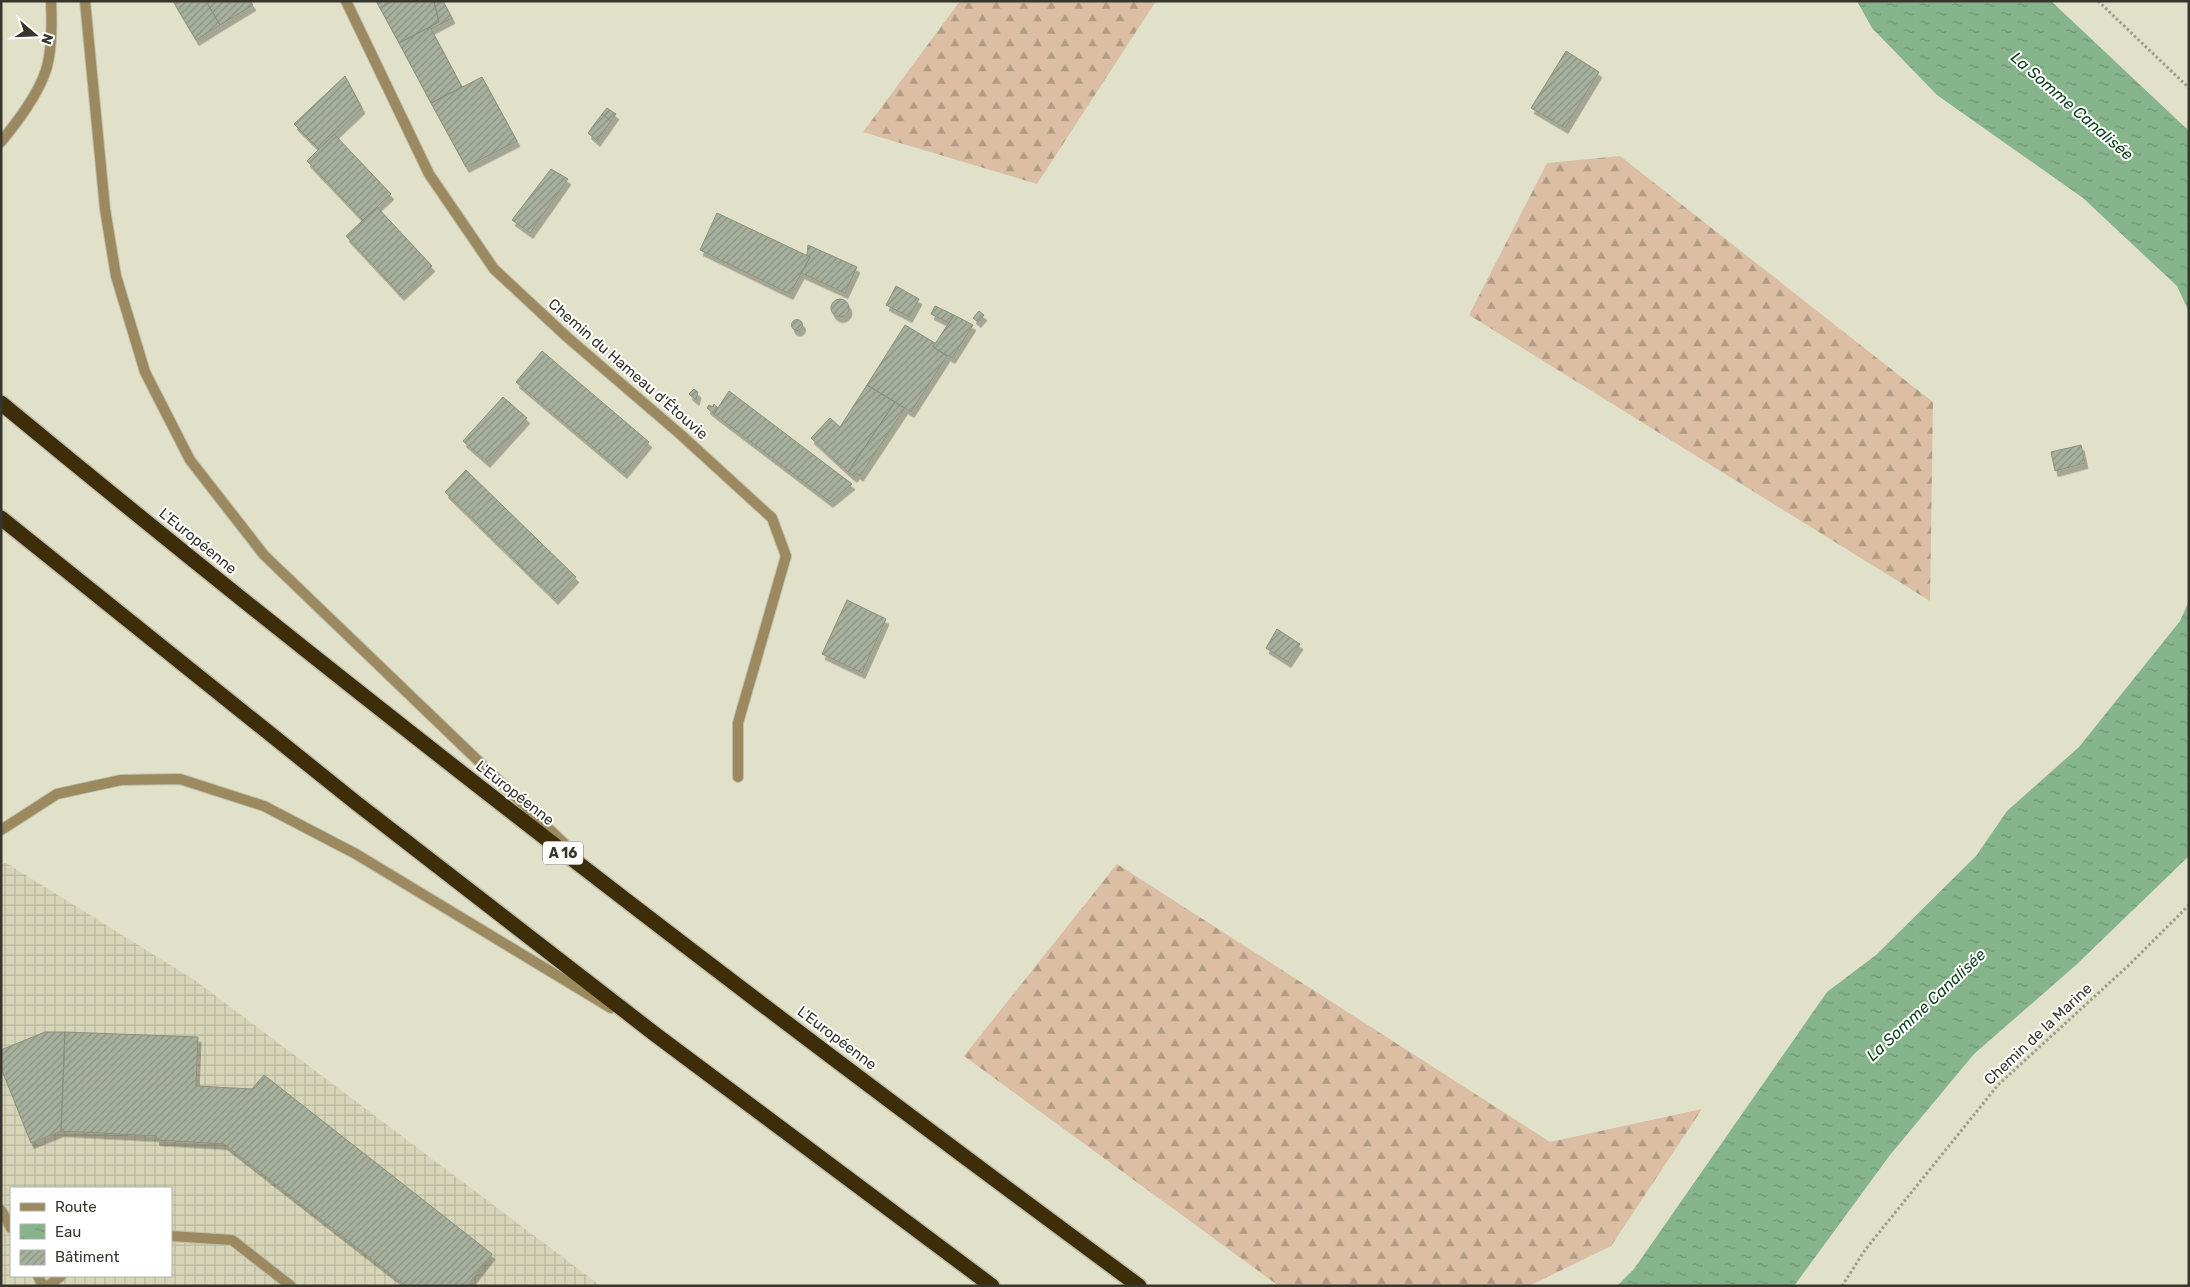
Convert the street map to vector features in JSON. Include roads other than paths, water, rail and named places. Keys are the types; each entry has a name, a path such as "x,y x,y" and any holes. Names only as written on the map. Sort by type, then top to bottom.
{"highway":[{"name":"L'Européenne","path":"1,403 407,732 616,894 1139,1286"},
{"path":"1,518 356,802 656,1035 992,1286"}],"street":[{"path":"1,142 24,114 46,70 52,23 51,1"},
{"path":"85,1 105,209 116,276 144,372 190,460 264,555 616,894"},
{"name":"Chemin du Hameau d'Étouvie","path":"346,1 428,174 494,269 567,338 680,434 772,518 786,556 738,723 738,777"},
{"path":"1,830 57,794 120,780 180,779 264,806 356,854 656,1035"},
{"path":"1,1210 10,1226"},
{"path":"172,1236 232,1240 291,1286"},
{"path":"48,1286 60,1277"}],"water":[{"name":"La Somme Canalisée","path":"1857,1 2051,1 2189,131 2189,312 2177,286 2083,198 1937,95 1872,28"},
{"name":"La Somme Canalisée","path":"2189,601 2189,856 2076,965 1974,1054 1890,1155 1794,1286 1617,1286 1634,1269 1827,992 1876,955 1976,856 2007,811 2079,747 2180,621"}]}
